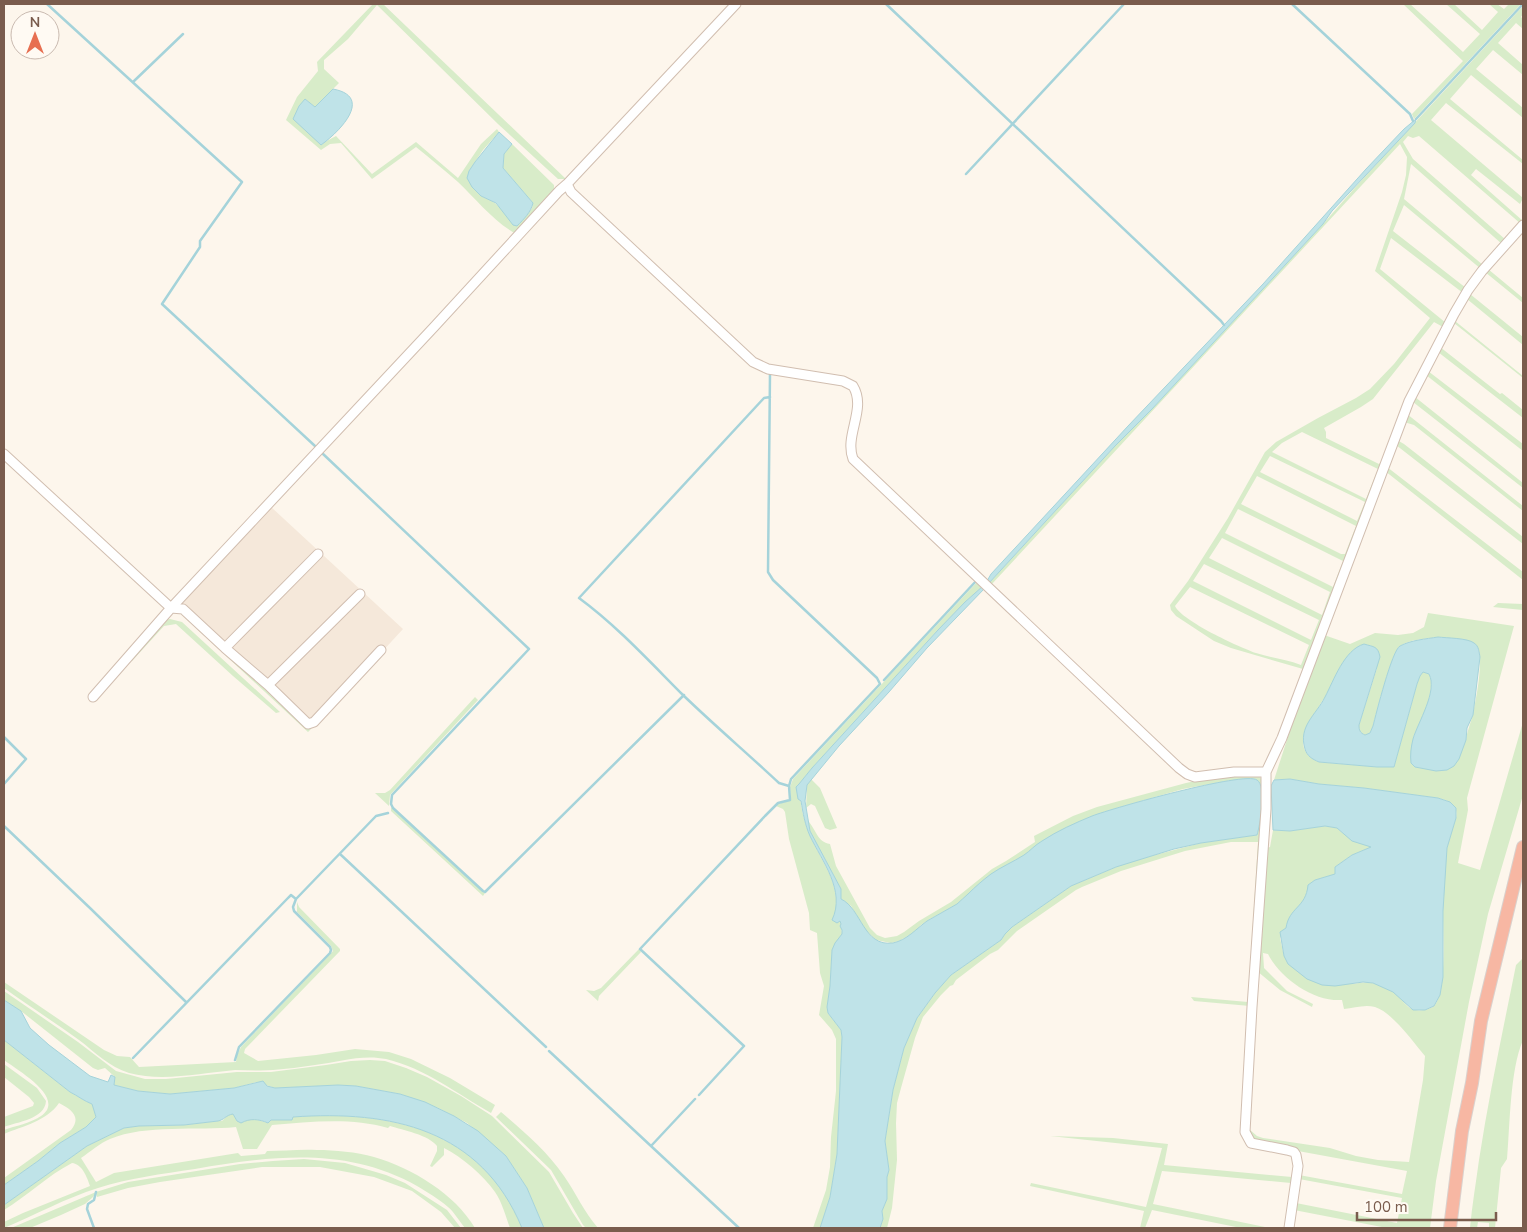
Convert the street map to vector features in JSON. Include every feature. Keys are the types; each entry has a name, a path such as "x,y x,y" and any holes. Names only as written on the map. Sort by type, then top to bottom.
{"highway":[{"path":"1450,1228 1462,1131 1482,1021 1523,846"}],"street":[{"path":"93,697 171,608 434,327 558,191 736,4"},
{"path":"566,184 571,192 753,362 768,369 843,381 853,386 858,401 851,446 853,459 1179,768 1195,777 1234,772 1266,772"},
{"path":"1289,1228 1298,1166 1296,1155 1294,1152 1287,1150 1251,1143 1246,1132 1252,1008 1266,809 1266,772 1282,738 1408,401 1474,280 1523,225"},
{"path":"4,454 171,608 183,609 268,684 308,724 314,722 381,650"},
{"path":"225,648 318,554"},
{"path":"268,684 360,594"}],"shaded area":[{"path":"270,506 403,629 311,729 184,613 181,603"}],"green space":[{"path":"373,4 383,4 566,179 558,179 498,124 377,5 348,39 324,60 324,69 339,83 315,107 305,99 321,144 336,136 372,174 416,142 458,178 481,144 497,129 499,132 483,150 469,171 481,196 502,209 517,226 532,208 533,203 503,168 504,154 512,144 554,185 554,191 516,234 493,217 458,182 416,147 372,179 341,143 330,144 321,150 286,120 297,97 318,71 317,62"},
{"path":"1403,4 1410,4 1463,52 1480,34 1446,4 1454,4 1482,30 1498,12 1489,4 1497,4 1504,9 1509,4 1521,4 1414,119 1412,114 1463,61"},
{"path":"1523,6 1521,17 1523,19 1523,29 1516,23 1498,43 1523,65 1523,75 1493,50 1476,69 1523,108 1523,118 1471,75 1450,99 1523,160 1523,164 1446,103 1431,120 1523,198 1520,204 1476,169 1471,175 1523,221 1521,224 1419,136 1413,138 1408,136 1403,142 1413,159 1506,240 1502,244 1411,164 1404,199 1483,265 1481,269 1404,205 1393,231 1466,288 1463,293 1391,238 1380,269 1446,323 1443,327 1434,322 1373,399 1324,428 1326,438 1379,464 1384,459 1303,669 1231,648 1214,641 1176,616 1171,610 1170,605 1188,581 1228,518 1265,452 1276,442 1370,389 1394,364 1430,318 1375,271 1406,175 1407,157 1400,144 991,585 989,583 1115,446 1152,409","holes":["1302,432 1378,469 1366,499 1272,452 1282,443","1270,456 1365,502 1357,521 1260,472","1257,476 1356,526 1345,554 1341,554 1241,504","1238,509 1343,561 1333,587 1225,533","1222,538 1330,592 1322,615 1209,558","1204,564 1319,620 1311,640 1193,581","1190,587 1309,645 1301,665 1256,653 1237,645 1199,626 1175,606"]},
{"path":"1488,269 1523,298 1523,303 1485,272"},
{"path":"1470,294 1523,337 1523,345 1467,299"},
{"path":"1455,321 1523,376 1523,378 1454,323"},
{"path":"1440,347 1523,410 1523,418 1438,352"},
{"path":"1428,371 1523,444 1523,451 1426,375"},
{"path":"1415,397 1523,483 1523,488 1413,402"},
{"path":"1407,414 1523,506 1523,511 1414,425 1404,422"},
{"path":"1397,440 1523,537 1523,544 1396,445"},
{"path":"1387,467 1523,572 1523,580 1385,471"},
{"path":"978,581 983,586 938,630 799,784 806,825 828,870 835,891 835,914 841,924 842,934 832,950 827,1007 828,1013 841,1030 842,1037 837,1154 830,1197 820,1228 813,1228 826,1190 830,1167 836,1091 836,1039 832,1030 819,1015 824,986 820,973 817,933 810,930 809,913 789,839 785,812 776,806 791,800 790,787 793,779"},
{"path":"1498,603 1523,604 1523,610 1493,607"},
{"path":"182,613 184,613 311,729 308,732"},
{"path":"1428,613 1514,626 1467,798 1468,810 1458,863 1480,870 1523,722 1523,795 1488,914 1469,1002 1436,1181 1430,1228 1387,1228 1294,1210 1296,1203 1397,1223 1402,1198 1299,1179 1299,1175 1402,1194 1407,1171 1298,1151 1256,1141 1252,1138 1249,1129 1257,1136 1263,1138 1330,1148 1378,1160 1409,1162 1423,1080 1425,1056 1402,1028 1382,1010 1367,1006 1344,1009 1342,1000 1331,1000 1309,993 1289,980 1273,963 1268,954 1263,953 1264,968 1287,991 1313,1004 1312,1007 1280,990 1257,971 1267,848 1270,847 1273,830 1290,831 1325,826 1337,828 1344,834 1372,847 1352,855 1335,867 1336,874 1315,880 1280,938 1284,956 1353,984 1371,983 1388,988 1408,1007 1414,1010 1432,1007 1438,999 1443,976 1445,861 1448,841 1456,816 1456,810 1453,805 1438,798 1290,779 1274,780 1324,635 1350,644 1375,633 1398,635 1413,633 1424,627","holes":["1438,637 1466,640 1479,650 1480,665 1476,698 1466,740 1413,738 1427,706 1431,688 1429,674 1423,672 1417,684 1394,767 1319,762 1306,752 1303,745 1305,731 1326,697 1377,668 1359,725 1362,733 1365,735 1370,733 1389,670 1400,646 1413,641"]},
{"path":"170,619 182,622 280,712 276,713 176,624 164,626 132,661 130,659 165,620"},
{"path":"475,697 478,700 390,795 389,806 375,793 385,793 390,790"},
{"path":"1224,775 1258,775 1262,780 1264,791 1250,1006 1194,1001 1191,997 1248,1002 1258,842 1231,842 1185,851 1121,871 1076,890 1017,931 998,950 956,980 923,1017 915,1038 897,1103 897,1160 892,1208 887,1228 880,1228 883,1219 882,1211 887,1199 887,1176 889,1170 885,1141 893,1090 904,1048 917,1018 951,975 1001,940 1012,927 1071,886 1128,862 1201,843 1257,835 1262,804 1232,780 1183,789 1110,810 1070,826 1043,841 1026,855 991,875 956,905 930,919 915,932 899,941 891,943 876,940 863,928 851,906 841,899 841,889 810,831 808,821 819,838 830,844 836,866 870,928 877,935 885,938 897,936 951,902 992,869 1035,842 1034,836 1073,816 1097,807 1186,783"},
{"path":"811,779 820,788 837,828 830,830 825,828 815,806 811,804 806,808 807,785"},
{"path":"391,807 485,893 483,896 391,811"},
{"path":"297,902 299,907 340,951 245,1049 244,1053 258,1061 355,1049 389,1052 411,1059 450,1078 495,1105 491,1113 440,1082 414,1069 386,1059 368,1057 278,1070 235,1070 169,1077 142,1076 129,1073 109,1063 4,988 4,982 104,1050 117,1056 130,1057 139,1067 236,1062 241,1047 333,951 331,946 297,912"},
{"path":"639,949 641,952 599,996 598,1001 586,990 594,991 601,988"},
{"path":"1523,958 1523,1040 1515,1066 1507,1159 1501,1168 1495,1228 1489,1228 1489,1223 1478,1222 1477,1228 1470,1228 1479,1160 1496,1062 1516,965"},
{"path":"4,991 78,1042 116,1071 145,1079 166,1079 237,1072 271,1072 370,1060 385,1061 406,1068 427,1077 492,1116 549,1172 583,1228 544,1228 527,1188 506,1156 467,1123 438,1108 400,1094 356,1086 275,1088 257,1082 234,1088 170,1094 138,1091 114,1085 115,1077 105,1068 98,1070 93,1068 21,1011 4,1000"},
{"path":"4,1040 70,1092 92,1104 96,1117 86,1127 60,1143 4,1185 4,1178 71,1130 75,1117 71,1111 59,1103 41,1119 4,1134 4,1130 41,1116 47,1109 48,1101 37,1085 4,1060"},
{"path":"4,1064 37,1088 46,1101 41,1112 36,1116 4,1127 4,1117 33,1106 34,1103 4,1077"},
{"path":"501,1112 550,1158 598,1228 586,1228 583,1225 551,1170 496,1117"},
{"path":"229,1114 233,1114 237,1121 255,1119 268,1123 271,1120 292,1120 293,1117 364,1117 397,1123 429,1133 458,1148 483,1168 505,1195 522,1228 510,1228 495,1192 478,1173 458,1156 444,1148 444,1155 432,1167 430,1166 437,1151 437,1146 428,1139 390,1126 388,1128 359,1122 330,1121 272,1125 257,1149 243,1149 236,1127 139,1131 110,1139 81,1158 96,1182 114,1173 238,1153 241,1156 265,1154 267,1151 311,1150 360,1154 403,1168 431,1184 456,1204 475,1228 465,1228 453,1212 441,1201 417,1186 390,1173 336,1160 280,1158 223,1164 98,1188 4,1228 4,1222 90,1186 81,1168 72,1163 4,1210 4,1205 87,1146 124,1128 222,1121"},
{"path":"1050,1136 1113,1138 1168,1144 1164,1165 1292,1177 1291,1183 1162,1171 1153,1204 1265,1228 1241,1228 1152,1210 1145,1228 1140,1228 1144,1211 1030,1186 1031,1183 1146,1207 1162,1148"},
{"path":"304,1159 345,1163 386,1175 405,1183 447,1210 461,1228 455,1228 441,1212 412,1191 374,1177 320,1167 262,1167 160,1182 128,1188 97,1197 96,1192 128,1182 240,1164"},
{"path":"96,1192 85,1204 61,1215 30,1228 11,1228"}],"water":[{"path":"333,89 345,93 351,99 352,107 349,116 343,124 321,145 293,119 299,106 305,99 315,107"},
{"path":"1416,119 1415,123 1332,211 1323,224 989,583 987,581 991,574 1263,284 1366,169"},
{"path":"499,132 512,144 504,154 503,168 533,203 525,218 517,226 513,225 496,203 481,196 472,187 467,178 475,162"},
{"path":"983,586 985,588 927,648 839,746 807,785 805,801 810,831 841,889 841,899 854,911 875,939 883,943 893,943 903,939 927,921 957,904 991,874 1024,855 1048,837 1092,816 1125,806 1205,785 1247,779 1257,780 1262,790 1262,797 1257,835 1174,849 1116,867 1071,886 1012,927 1001,940 951,975 917,1018 904,1048 893,1090 885,1141 889,1170 887,1177 887,1199 882,1211 883,1219 880,1228 820,1228 830,1197 837,1154 842,1037 841,1030 828,1013 827,1007 832,950 842,934 842,930 840,921 837,923 832,920 836,909 834,887 831,876 808,832 796,787 938,630"},
{"path":"1438,637 1471,641 1479,649 1480,657 1473,715 1467,728 1466,740 1459,759 1454,766 1447,770 1436,771 1415,767 1411,763 1413,739 1431,689 1429,674 1423,672 1417,684 1394,767 1319,762 1308,755 1303,741 1306,727 1325,697 1340,666 1351,652 1364,644 1377,649 1380,657 1359,725 1360,731 1365,735 1370,733 1373,726 1385,683 1397,650 1400,646 1409,642"},
{"path":"1290,779 1438,798 1450,802 1456,808 1456,818 1447,848 1443,911 1443,977 1440,995 1434,1006 1425,1010 1413,1010 1393,992 1373,983 1363,982 1335,986 1322,985 1307,979 1288,964 1284,956 1280,932 1286,928 1290,916 1307,893 1308,885 1315,880 1335,874 1335,867 1352,855 1371,847 1352,841 1337,828 1325,826 1290,831 1273,830 1271,786 1274,780"},
{"path":"4,1000 21,1011 30,1028 49,1045 90,1076 108,1082 111,1075 115,1077 114,1085 138,1091 170,1094 234,1088 263,1081 267,1086 275,1088 356,1086 400,1094 425,1102 454,1116 478,1131 506,1156 527,1188 544,1228 522,1228 504,1195 483,1168 457,1148 429,1133 398,1123 364,1117 293,1117 292,1120 271,1120 268,1123 251,1120 241,1123 237,1121 233,1114 218,1121 124,1128 87,1146 4,1205 4,1185 60,1143 86,1127 96,1117 92,1104 70,1092 4,1040"}],"waterway":[{"path":"47,4 242,182 200,241 200,247 162,304 315,446"},
{"path":"886,4 1224,325"},
{"path":"966,174 1124,4"},
{"path":"1292,4 1410,114 1413,121"},
{"path":"1416,119 1523,4"},
{"path":"133,82 183,34"},
{"path":"699,1095 744,1046 640,949 778,803 790,800 789,786 791,779 880,684 877,678 773,580 768,572 770,373"},
{"path":"770,397 764,398 579,598 620,632 695,706 779,783 789,786"},
{"path":"322,453 529,649 392,795 391,804 393,808 483,891 485,892 684,695"},
{"path":"884,680 977,580"},
{"path":"4,737 26,759 4,784"},
{"path":"235,1060 239,1047 330,953 330,947 294,911 293,907 296,899 376,816 388,813"},
{"path":"4,826 186,1002"},
{"path":"340,854 546,1047"},
{"path":"133,1058 291,895 296,899"},
{"path":"549,1051 739,1228"},
{"path":"651,1146 695,1099"},
{"path":"94,1228 87,1209 88,1204 94,1200 96,1192"}]}
